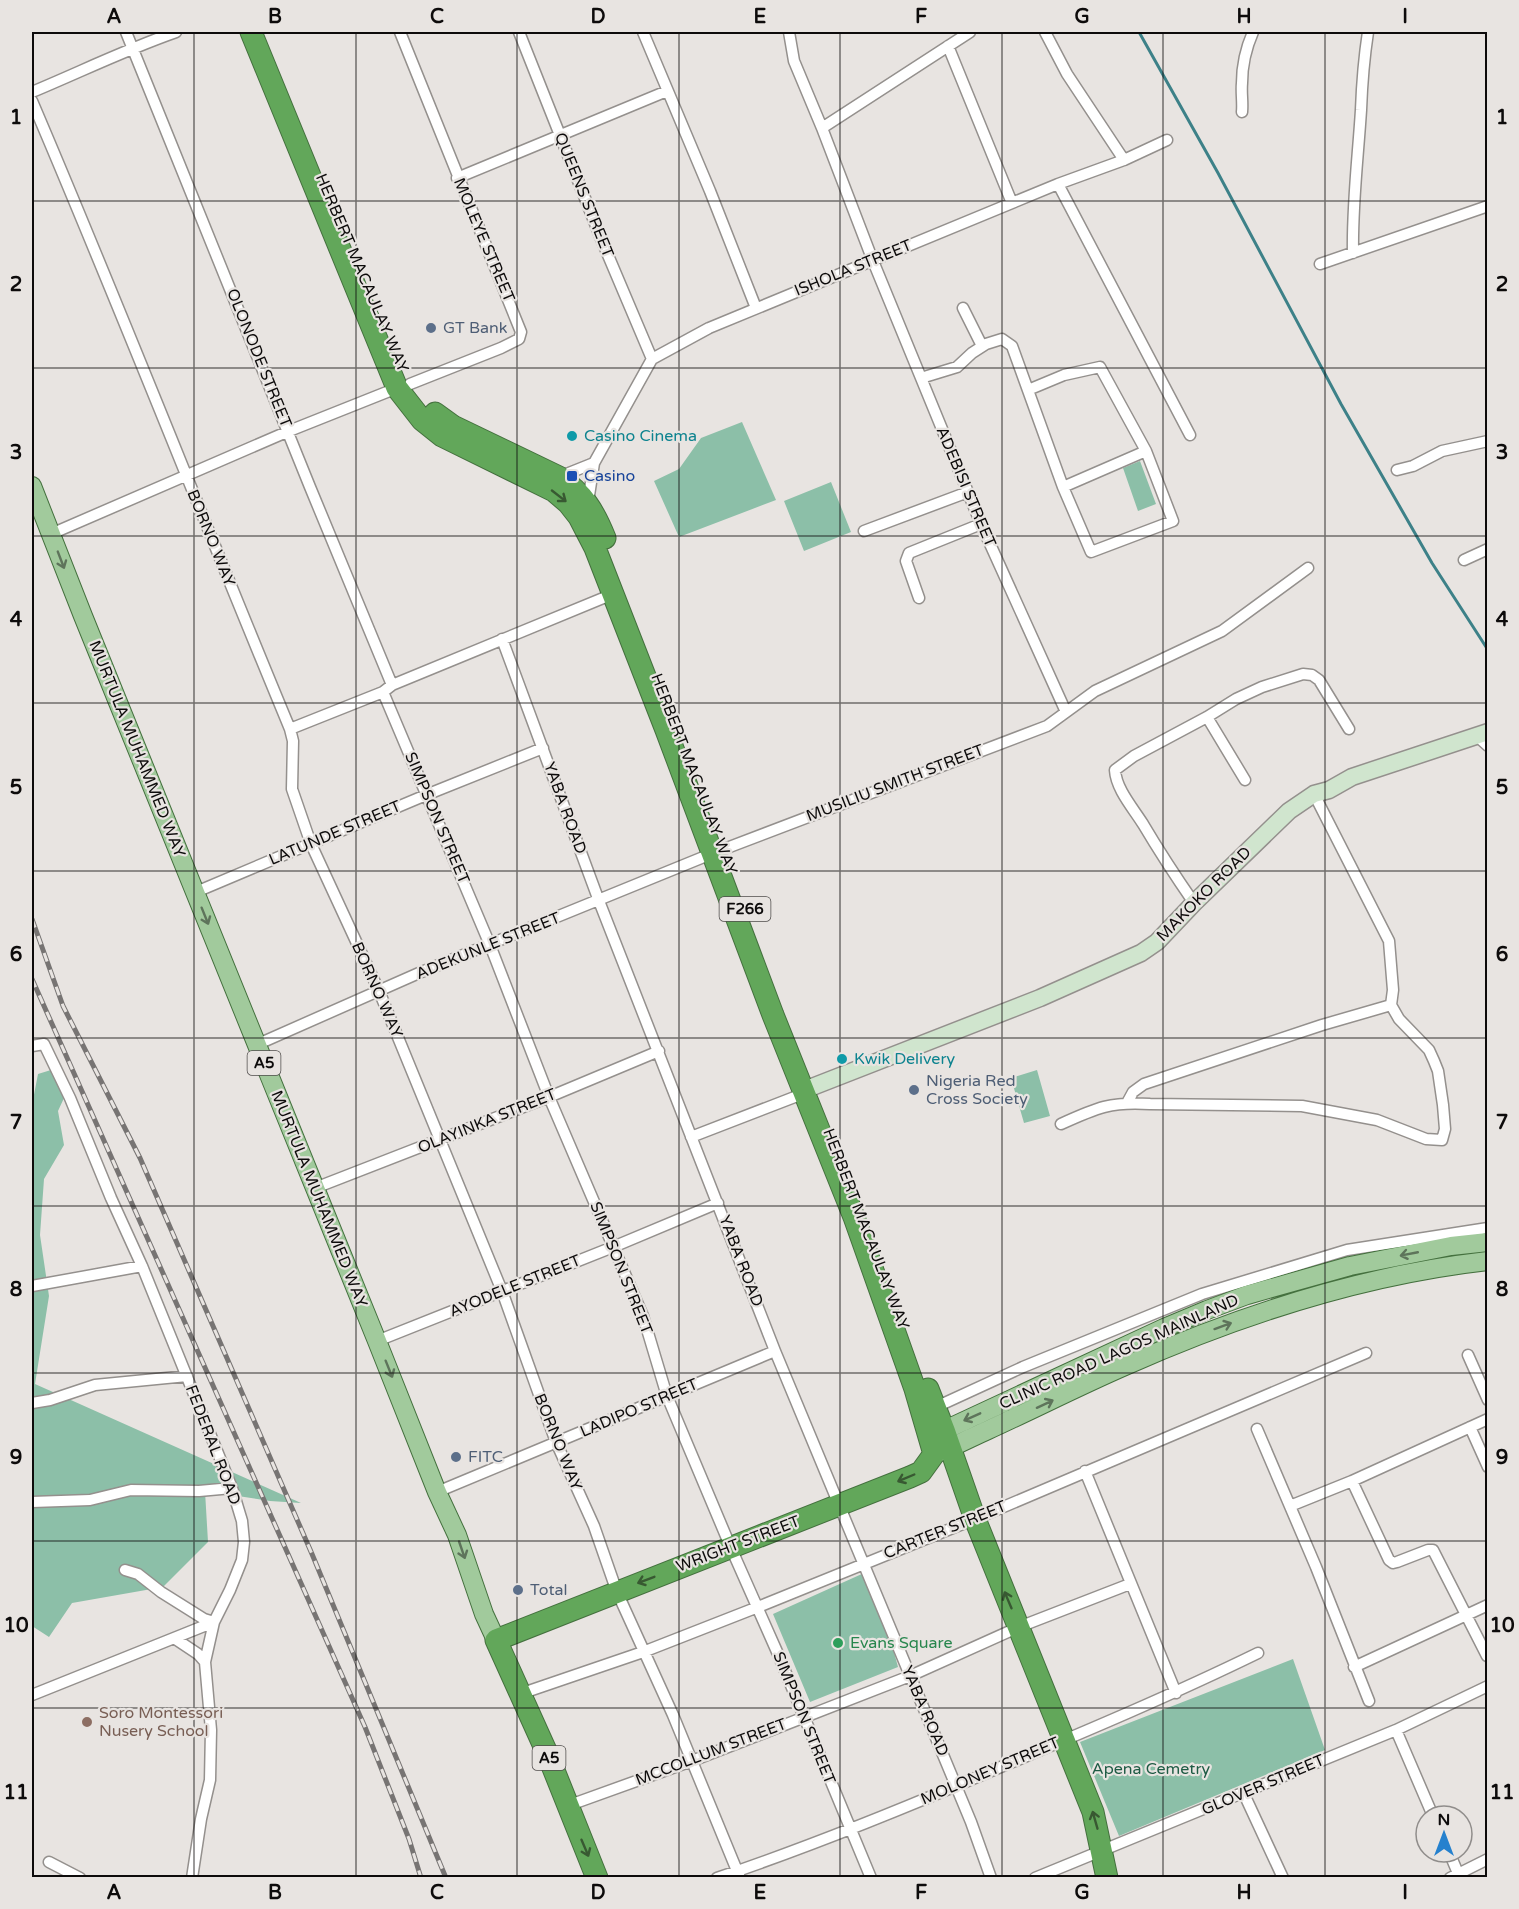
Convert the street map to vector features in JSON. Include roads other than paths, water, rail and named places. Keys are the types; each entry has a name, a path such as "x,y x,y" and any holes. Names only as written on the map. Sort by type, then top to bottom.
{"highway":[{"name":"HERBERT MACAULAY WAY","path":"251,32 404,386 422,420 458,446 554,491 568,503 587,531 717,852"},
{"name":"HERBERT MACAULAY WAY","path":"262,32 378,313 404,386 453,426 559,477 572,486 588,502 598,522 612,556 773,1015 808,1090 929,1411"},
{"path":"929,1411 1093,1812 1107,1878"},
{"name":"WRIGHT STREET","path":"496,1640 921,1472 940,1442"},
{"name":"MURTULA MUHAMMED WAY","path":"496,1640 547,1753 597,1878"}],"main road":[{"name":"MURTULA MUHAMMED WAY","path":"32,486 82,616 196,892 437,1492 457,1535 484,1614 496,1640"},
{"name":"CLINIC ROAD LAGOS MAINLAND","path":"940,1442 1175,1324 1247,1295 1350,1266 1451,1246 1488,1242"},
{"name":"CLINIC ROAD LAGOS MAINLAND","path":"940,1442 1224,1325 1269,1310 1358,1285 1413,1273 1488,1261"}],"street":[{"name":"OLONODE STREET","path":"126,32 289,431 388,688"},
{"path":"32,92 77,74 133,47 176,32"},
{"name":"MOLEYE STREET","path":"400,32 521,332 519,339 501,348 404,386"},
{"name":"QUEENS STREET","path":"519,32 602,241 652,358"},
{"path":"643,32 756,308"},
{"name":"ADEBISI STREET","path":"789,32 794,61 873,261 981,524 1066,712"},
{"path":"822,128 970,32"},
{"path":"1045,32 1067,74 1124,160"},
{"path":"1242,112 1242,69 1246,47 1253,32"},
{"path":"1353,253 1352,214 1362,75 1368,32"},
{"path":"948,46 1012,203"},
{"path":"458,178 667,91"},
{"name":"BORNO WAY","path":"32,101 290,729 294,768 292,789 311,844 379,991 502,1291 556,1442 594,1526 617,1592 739,1874"},
{"name":"ISHOLA STREET","path":"652,358 709,328 756,308 1058,184 1124,160 1167,140"},
{"path":"1058,184 1190,435"},
{"path":"1320,264 1488,206"},
{"path":"963,308 982,346"},
{"path":"921,378 957,367 982,346 1002,339 1012,346 1063,487 1091,552 1173,521 1146,451 1100,367 1064,375 1028,390"},
{"path":"588,502 594,463 652,358"},
{"path":"51,534 289,431 404,386"},
{"path":"1397,470 1413,466 1442,451 1488,441"},
{"path":"1063,487 1146,451"},
{"path":"559,477 594,463"},
{"path":"864,531 968,492"},
{"path":"919,598 906,561 909,554 981,524"},
{"path":"1464,560 1488,549"},
{"name":"MUSILIU SMITH STREET","path":"717,852 1047,726 1095,691 1222,631 1308,568"},
{"path":"290,729 613,594"},
{"name":"YABA ROAD","path":"502,639 599,901 775,1352 971,1822 991,1878"},
{"path":"1194,903 1129,801 1116,777 1115,770 1134,756 1236,699 1262,687 1304,674 1319,680 1349,729"},
{"name":"SIMPSON STREET","path":"388,688 426,795 490,945 549,1097 643,1316 667,1396 871,1878"},
{"path":"1207,717 1245,780"},
{"name":"MAKOKO ROAD","path":"808,1090 1040,998 1126,961 1157,942 1289,811 1314,794 1329,790 1352,777 1484,738"},
{"name":"LATUNDE STREET","path":"196,892 543,748"},
{"path":"1061,1124 1095,1108 1127,1103 1302,1106 1377,1120 1426,1139 1442,1140 1445,1129 1438,1071 1429,1050 1399,1019 1391,1005 1393,990 1389,941 1314,794"},
{"name":"ADEKUNLE STREET","path":"256,1045 540,923 717,852"},
{"path":"1127,1103 1133,1092 1144,1084 1322,1025 1391,1005"},
{"name":"FEDERAL ROAD","path":"32,1046 44,1044 70,1098 187,1376 232,1488 242,1521 244,1542 242,1560 214,1622 205,1662 211,1730 210,1780 201,1819 192,1878"},
{"name":"OLAYINKA STREET","path":"315,1188 549,1097 659,1051"},
{"path":"692,1137 808,1090"},
{"name":"AYODELE STREET","path":"377,1341 718,1203"},
{"path":"929,1411 1023,1367 1202,1294 1347,1250 1488,1228"},
{"path":"32,1286 142,1266"},
{"name":"LADIPO STREET","path":"437,1492 775,1352"},
{"name":"CARTER STREET","path":"520,1694 643,1652 758,1607 975,1519 1366,1353"},
{"path":"1468,1355 1488,1400"},
{"path":"32,1403 50,1400 95,1384 187,1376"},
{"path":"1290,1506 1352,1481 1488,1419"},
{"path":"1470,1427 1488,1467"},
{"path":"1257,1429 1369,1701"},
{"path":"1085,1471 1176,1693"},
{"path":"1352,1481 1389,1560 1397,1563 1433,1550 1487,1656"},
{"path":"32,1502 90,1500 131,1490 199,1491 232,1488"},
{"path":"125,1570 138,1574 161,1593 204,1619 214,1622"},
{"name":"MCCOLLUM STREET","path":"567,1806 692,1761 910,1676 1019,1627 1130,1584"},
{"path":"1354,1667 1488,1605"},
{"path":"32,1695 214,1622"},
{"path":"174,1638 198,1654 205,1662"},
{"name":"MOLONEY STREET","path":"717,1878 739,1874 956,1786 1176,1693 1258,1653"},
{"name":"GLOVER STREET","path":"1035,1878 1396,1730 1488,1686"},
{"path":"1396,1730 1428,1804"},
{"path":"1244,1794 1283,1878"},
{"path":"1456,1876 1488,1859"},
{"path":"49,1862 80,1878"}],"waterway":[{"path":"1139,32 1218,173 1341,404 1432,563 1488,650"}],"railway":[{"path":"32,919 63,1006 140,1158 312,1554 446,1878"},
{"path":"32,979 365,1727 409,1839 421,1878"}],"place":[{"name":"GT Bank","path":"431,328"},
{"name":"Casino Cinema","path":"572,436"},
{"name":"Casino","path":"572,476"},
{"name":"Kwik Delivery","path":"842,1059"},
{"name":"Nigeria Red Cross Society","path":"914,1090"},
{"name":"FITC","path":"456,1457"},
{"name":"Total","path":"518,1590"},
{"name":"Evans Square","path":"838,1643"},
{"name":"Soro Montessori Nusery School","path":"87,1722"}],"park label":[{"name":"Apena Cemetry","path":"1151,1769"}]}
